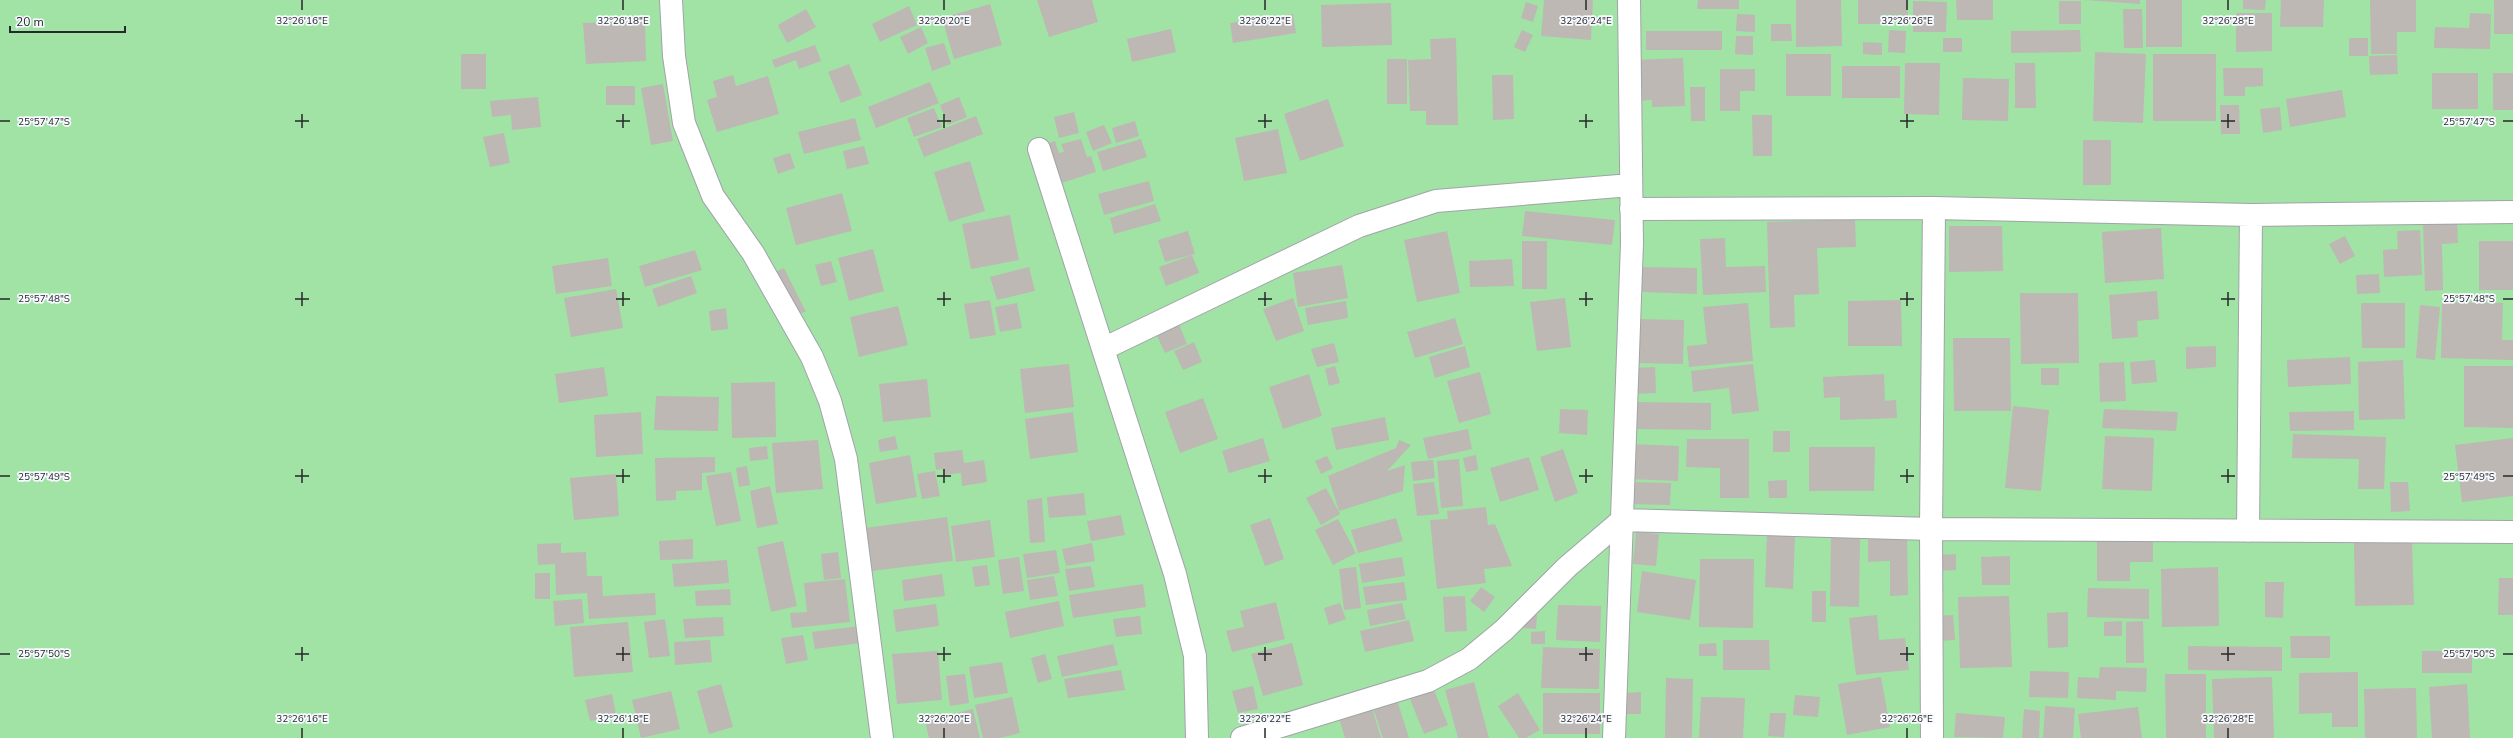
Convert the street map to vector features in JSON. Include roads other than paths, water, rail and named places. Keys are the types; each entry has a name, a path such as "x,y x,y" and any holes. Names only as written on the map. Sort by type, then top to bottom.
{"street":[{"path":"671,0 674,56 684,123 713,196 753,253 812,357 830,401 846,459 882,738"},
{"path":"1614,738 1631,209 1629,0"},
{"path":"1039,149 1175,574 1195,656 1197,738"},
{"path":"1103,350 1359,226 1436,201 1631,185"},
{"path":"1631,209 1934,208 2251,215 2513,212"},
{"path":"1932,738 1931,529 1934,208"},
{"path":"2248,531 2251,215"},
{"path":"1242,738 1280,732 1428,681 1469,659 1504,630 1567,567 1622,520 1931,529 2513,532"}]}
